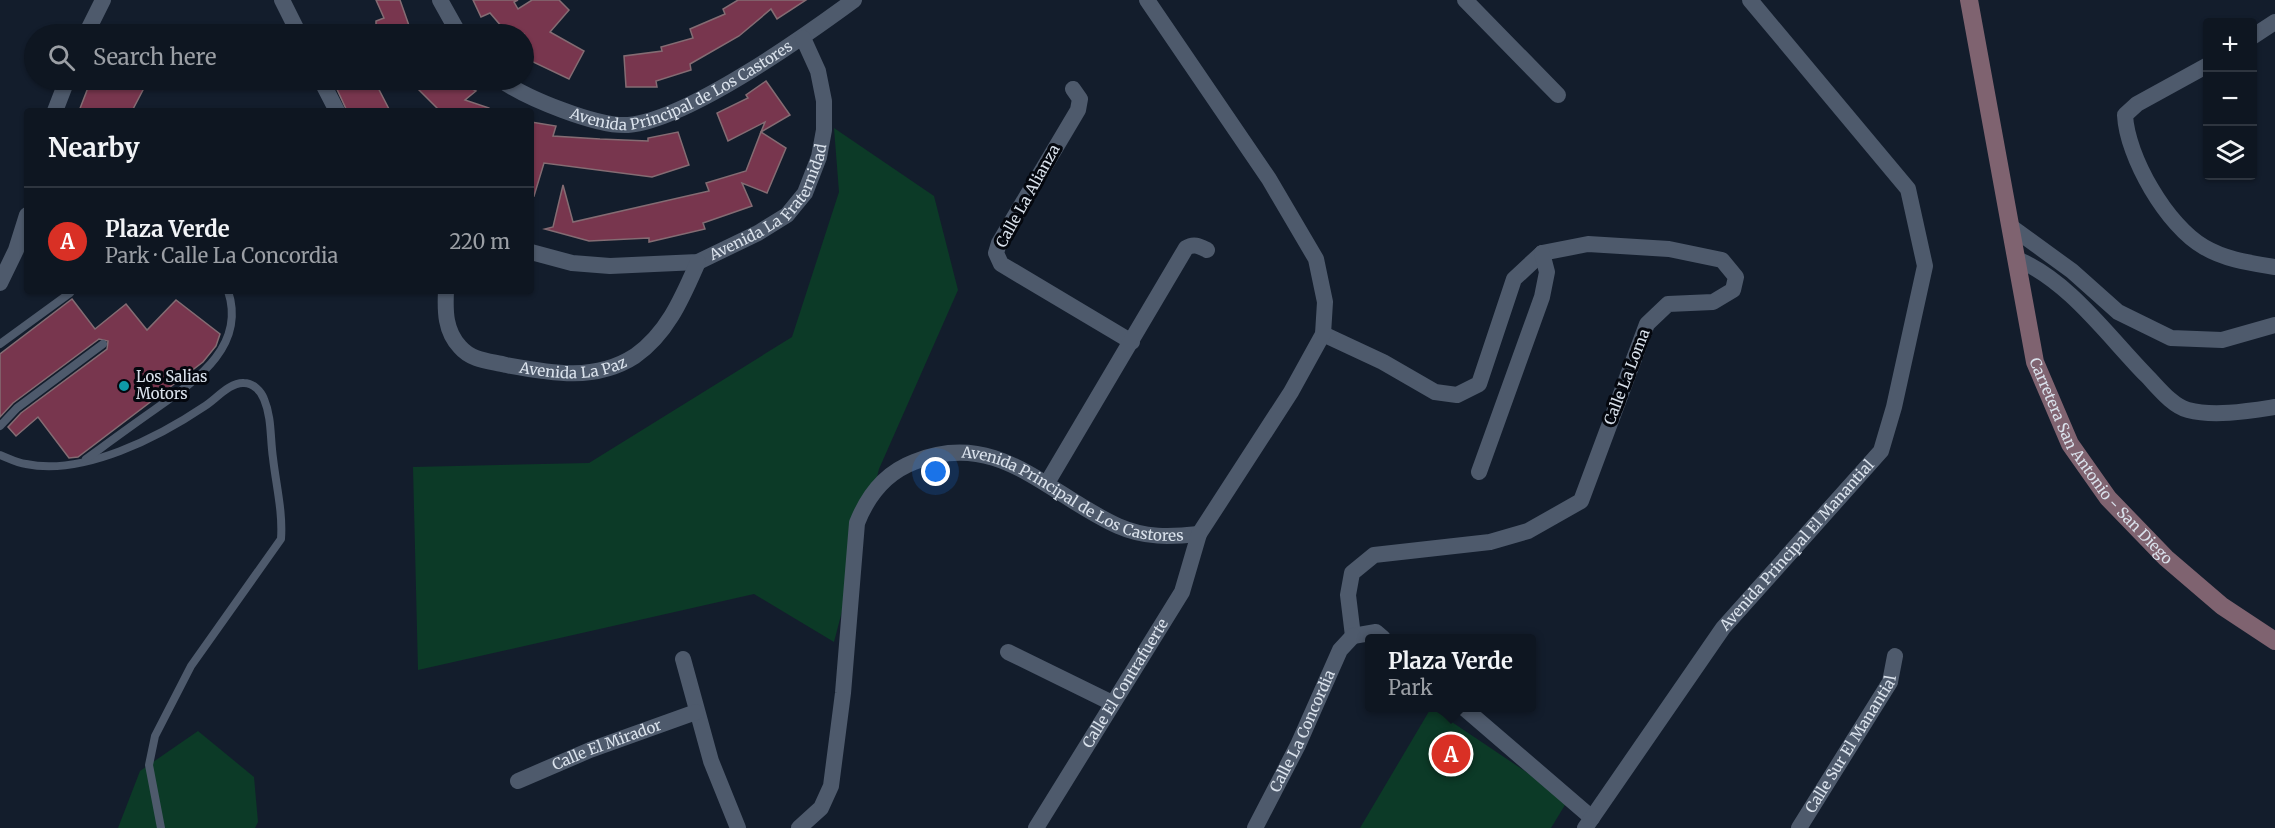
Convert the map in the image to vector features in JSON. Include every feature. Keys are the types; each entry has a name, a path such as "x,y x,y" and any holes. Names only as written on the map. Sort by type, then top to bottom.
{"street":[{"path":"91,24 103,0"},
{"path":"282,0 294,24"},
{"path":"440,0 453,24"},
{"name":"Avenida Principal de Los Castores","path":"515,90 597,122 628,125 658,117 700,99 803,38 854,0"},
{"name":"Avenida Principal de Los Castores","path":"799,828 821,808 831,786 843,693 857,523 865,501 898,468 935,453 983,453 1023,469 1117,525 1140,533 1163,537 1199,534 1291,392 1323,334 1325,302 1316,260 1269,179 1147,0"},
{"path":"1465,0 1558,95"},
{"name":"Avenida Principal El Manantial","path":"1589,823 1723,628 1881,451 1894,407 1925,266 1908,189 1750,0"},
{"name":"Carretera San Antonio - San Diego","path":"1969,0 2035,362 2070,444 2108,498 2166,558 2222,606 2275,640"},
{"path":"2257,35 2275,22"},
{"name":"Avenida La Fraternidad","path":"534,253 572,262 610,266 698,261 758,233 787,215 805,193 819,158 824,130 824,101 818,71 803,38"},
{"path":"2203,67 2137,104 2125,115 2126,134 2139,166 2161,202 2190,238 2217,254 2275,267"},
{"name":"Calle La Alianza","path":"1073,89 1080,99 1078,110 999,243 996,253 1001,264 1132,342"},
{"path":"56,108 63,90"},
{"path":"326,90 335,108"},
{"path":"0,283 16,250 24,225"},
{"path":"2010,226 2072,272 2118,312 2171,338 2222,340 2275,325"},
{"name":"Calle La Loma","path":"1353,636 1348,595 1352,573 1374,555 1490,542 1528,531 1581,501 1647,324 1668,304 1713,302 1732,290 1736,277 1722,260 1669,249 1588,244 1542,253"},
{"path":"1047,483 1186,249 1191,245 1198,245 1207,250"},
{"path":"1323,334 1383,362 1435,392 1456,395 1479,384 1514,279 1542,253 1547,272 1542,297 1479,472"},
{"path":"2017,259 2037,267 2062,287 2163,393 2186,410 2211,412 2275,407"},
{"name":"Avenida La Paz","path":"446,294 445,315 451,333 460,348 474,358 556,375 590,373 614,367 636,355 656,337 675,312 698,261"},
{"name":"Calle El Contrafuerte","path":"1036,828 1182,592 1199,534"},
{"path":"1353,636 1376,632 1378,634"},
{"name":"Calle La Concordia","path":"1254,828 1298,745 1340,650 1353,636"},
{"path":"1008,652 1112,703"},
{"name":"Calle Sur El Manantial","path":"1799,828 1890,682 1895,656"},
{"path":"683,659 696,712 738,828"},
{"name":"Calle El Mirador","path":"518,781 590,750 696,712"},
{"path":"1468,712 1589,823"}],"lane":[{"path":"0,344 69,294"},
{"path":"81,463 203,374 226,343 232,312 229,294"},
{"path":"0,426 17,408 103,344"},
{"path":"0,455 26,464 81,463 137,445 205,406 229,388 243,382 255,386 264,397 270,418 272,456 283,521 281,539 191,666 155,736 149,765 161,828"}],"green space":[{"path":"834,128 934,196 958,290 879,469 834,642 754,594 418,670 413,467 589,463 792,337 839,192"},
{"path":"1429,712 1437,712 1568,800 1551,828 1360,828"},
{"path":"198,731 254,777 258,822 255,828 118,828 140,771"}],"building":[{"path":"376,0 400,0 408,24 376,24 376,21 384,18"},
{"path":"473,0 518,0 514,2 518,9 532,0 559,0 569,10 550,32 584,51 569,79 534,62 534,24 499,24 490,13 481,17"},
{"path":"738,0 806,0 777,19 771,9 739,36 690,64 691,70 656,81 657,87 626,87 624,56 662,51 661,47 693,38 690,29 725,14 723,9"},
{"path":"766,81 790,115 761,132 765,122 728,141 717,113 748,98 746,95"},
{"path":"87,90 143,90 134,108 80,108"},
{"path":"337,90 379,90 388,108 346,108"},
{"path":"419,90 474,90 476,91 465,100 489,108 437,108"},
{"path":"534,122 556,126 553,136 648,141 648,138 678,132 689,165 652,177 544,163 534,196"},
{"path":"761,132 786,148 767,193 742,183 752,206 703,223 705,229 649,242 649,238 589,241 545,229 553,227 563,185 573,222 709,191 706,183 746,171"},
{"path":"72,299 95,329 126,304 147,330 176,300 220,334 216,346 203,362 78,457 69,458 38,417 16,436 8,427 21,413 107,349 108,341 99,339 13,403 0,417 0,354"}],"place":[{"name":"Los Salias Motors","path":"124,386"},
{"name":"Plaza Verde","path":"1451,754"}]}
